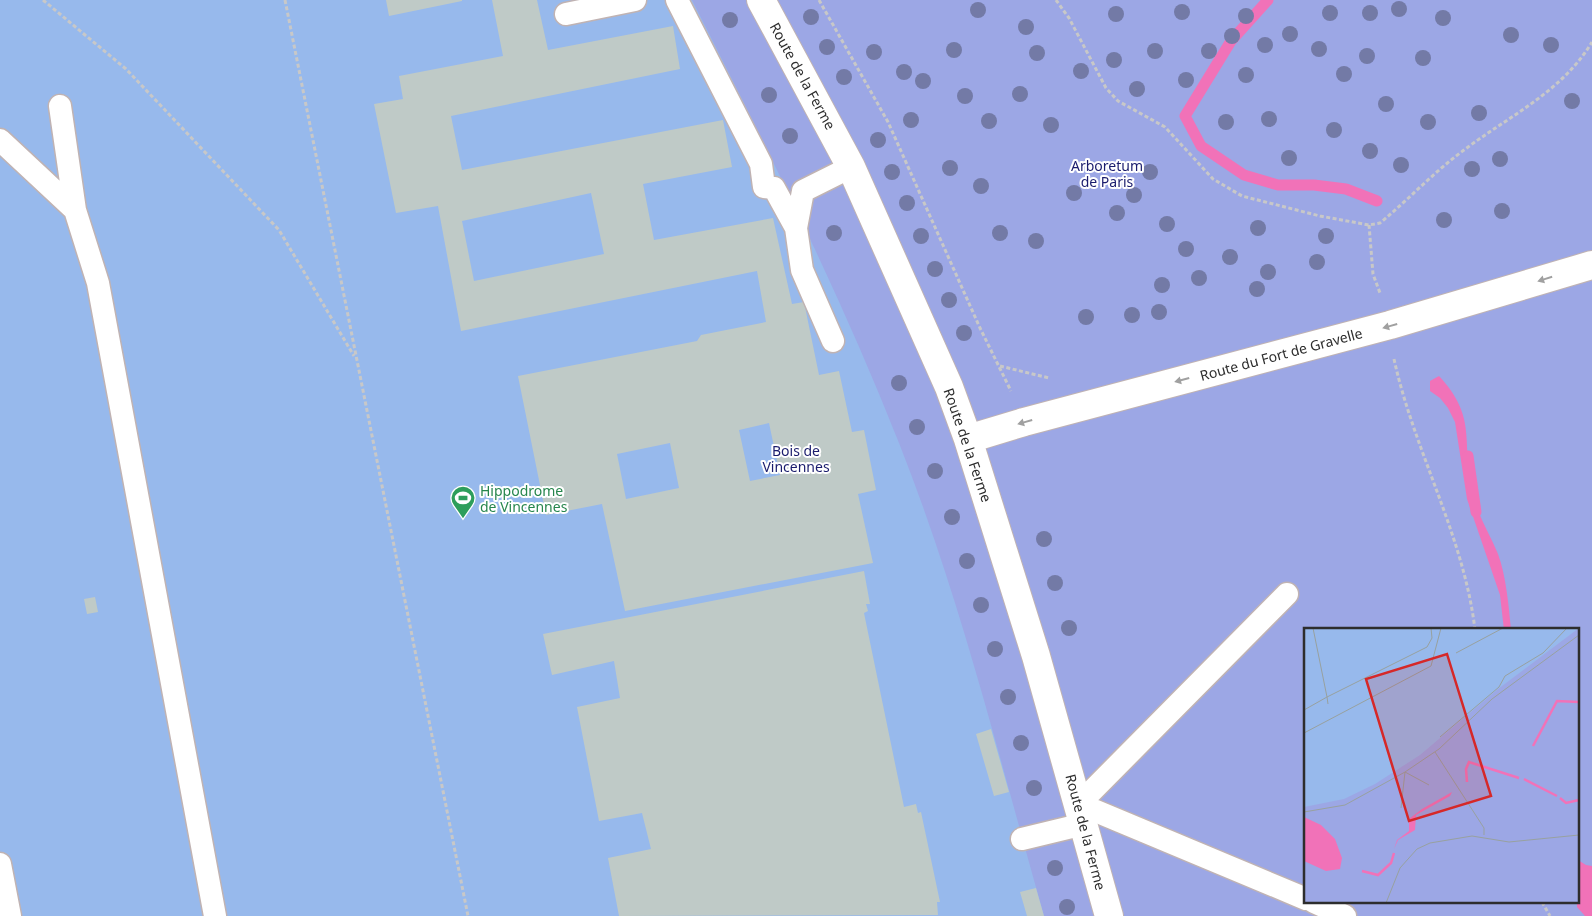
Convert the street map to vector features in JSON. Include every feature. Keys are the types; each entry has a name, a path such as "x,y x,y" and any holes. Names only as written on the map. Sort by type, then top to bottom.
{"street":[{"name":"Route de la Ferme","path":"761,0 852,166 948,387 968,439 1036,656 1109,916"},
{"name":"Route du Fort de Gravelle","path":"968,439 1024,422 1390,325 1592,265"}],"lane":[{"path":"566,14 635,0"},
{"path":"677,0 760,164 764,187 774,188 796,228"},
{"path":"60,106 74,210 98,283 215,916"},
{"path":"0,140 74,210"},
{"path":"833,342 802,270 796,228 803,191 852,166"},
{"path":"1022,839 1081,814 1287,594"},
{"path":"1081,814 1304,898"},
{"path":"0,864 10,916"},
{"path":"1318,904 1345,916"}],"path":[{"path":"43,0 126,69 279,230 355,359"},
{"path":"285,0 355,359 468,916"},
{"path":"819,0 888,122 1024,422"},
{"path":"1056,0 1069,18 1106,88 1118,101 1165,128 1213,179 1242,196 1320,216 1369,225 1380,223 1464,150 1554,87 1580,63 1592,42"},
{"path":"1369,225 1373,274 1390,325 1393,356 1402,397 1452,537 1472,609 1474,628"},
{"path":"1543,904 1550,916"}],"green space":[{"name":"Bois de Vincennes","path":"0,0 1592,0 1592,916 0,916"},
{"name":"Hippodrome de Vincennes","path":"0,0 692,0 827,275 899,443 921,501 960,618 1044,916 0,916"}],"shaded area":[{"path":"1439,376 1459,404 1466,429 1473,496 1501,562 1507,592 1511,628 1504,628 1500,595 1467,499 1455,422 1440,398 1430,391 1430,381"},
{"path":"1580,861 1592,866 1592,916 1585,916 1577,907 1577,904 1580,904"}],"building":[{"path":"386,0 462,0 462,1 389,16"},
{"path":"492,0 537,0 548,50 673,26 680,69 451,116 462,170 723,120 732,167 643,184 654,240 773,218 792,304 804,302 819,375 839,371 852,432 864,430 876,490 858,494 873,563 625,611 602,504 546,515 518,376 697,341 701,335 766,322 757,271 461,331 438,206 396,213 374,104 403,99 399,76 503,56","holes":["591,193 604,254 474,281 462,221","769,423 780,475 750,481 739,430","670,443 679,488 626,499 617,454"]},
{"path":"864,571 870,604 866,604 868,611 864,613 904,807 916,804 918,813 921,812 940,902 937,902 938,915 619,916 608,858 651,849 642,813 599,821 577,707 620,698 614,661 552,675 543,634"},
{"path":"95,597 98,612 87,614 84,599"},
{"path":"991,729 1009,792 994,796 976,734"},
{"path":"1036,888 1044,916 1027,916 1020,892"}],"waterway":[{"path":"1268,0 1231,41 1185,116 1201,146 1244,175 1278,185 1314,185 1346,189 1377,201"},
{"path":"1468,456 1476,512"}],"place":[{"name":"Hippodrome de Vincennes","path":"463,519"}],"park label":[{"name":"Arboretum de Paris","path":"1107,174"}]}
